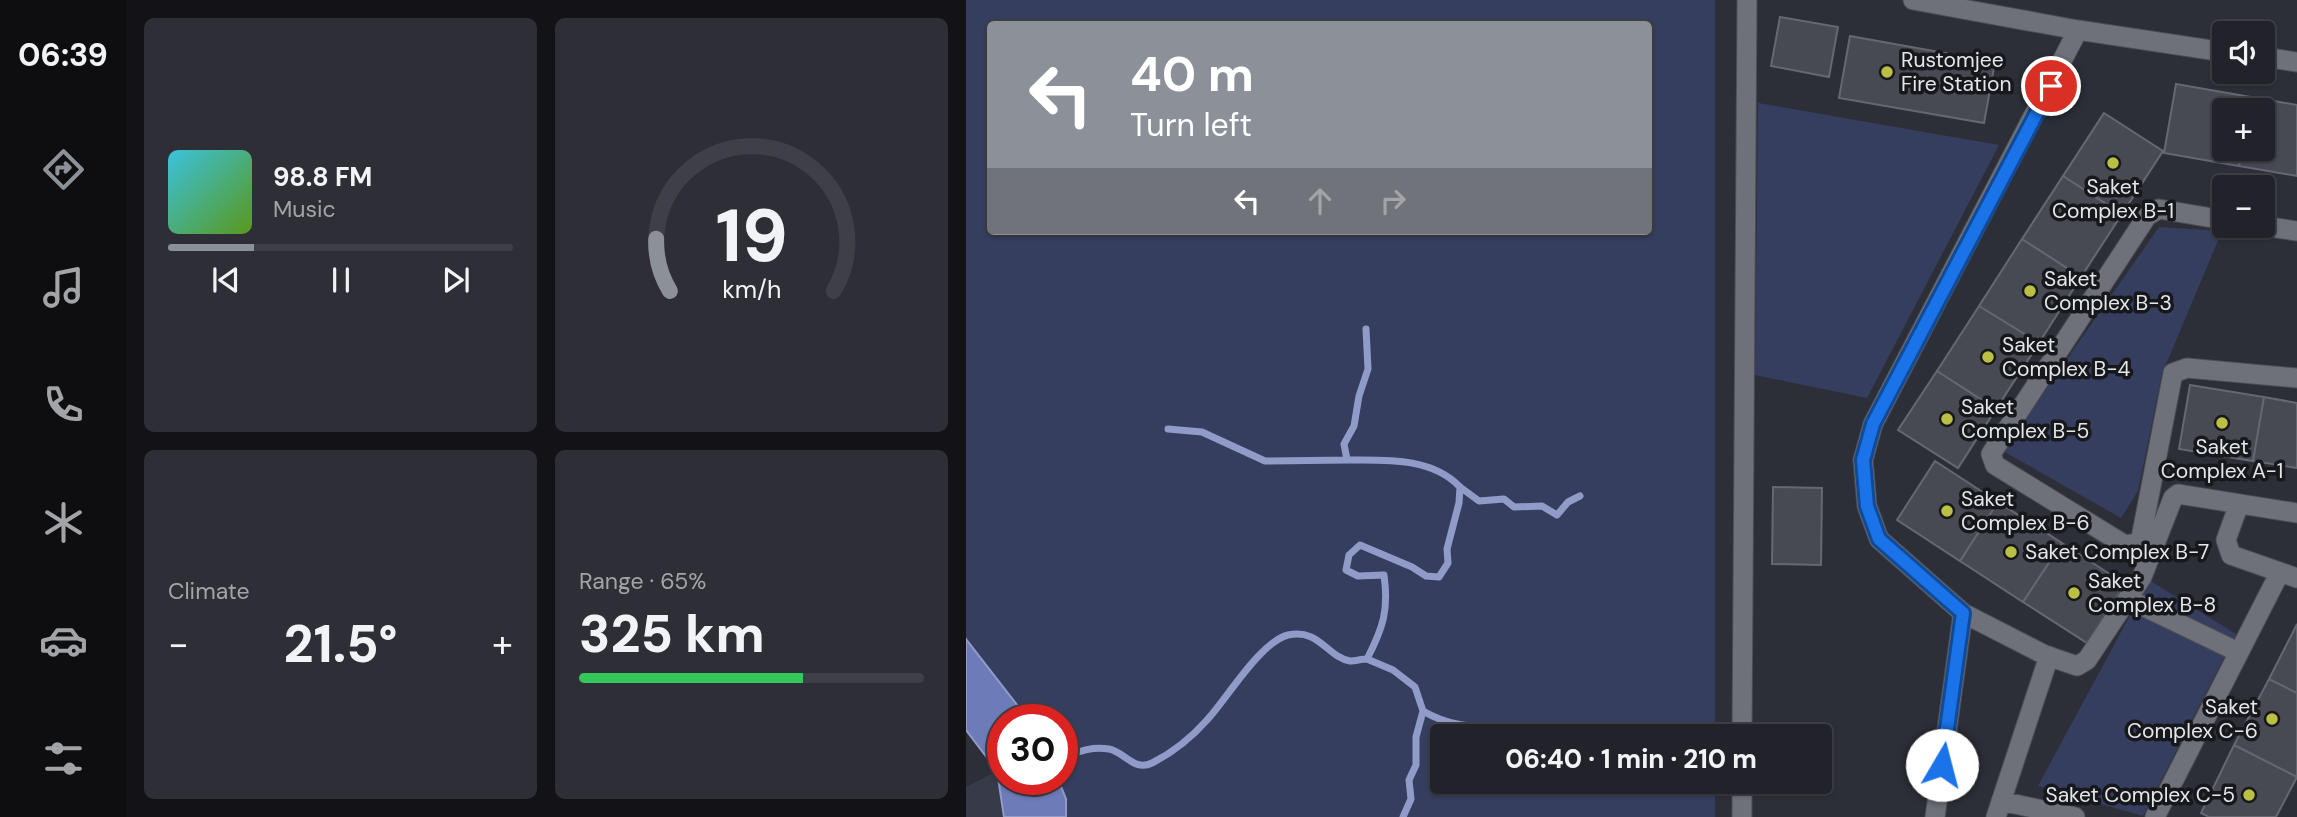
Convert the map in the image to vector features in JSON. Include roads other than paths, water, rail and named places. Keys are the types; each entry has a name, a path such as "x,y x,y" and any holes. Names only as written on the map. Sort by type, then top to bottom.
{"street":[{"path":"1742,724 1747,0"},
{"path":"1913,0 2078,30 2212,50"},
{"path":"2078,30 1873,424 1863,460 1867,506 1879,539 1963,613 2049,656 2077,666 2087,660 2142,577 2173,373 2187,368 2297,378"},
{"path":"2275,59 2297,62"},
{"path":"2148,542 2125,545 1995,465 1991,454 2147,216 2160,209 2212,218"},
{"path":"2275,228 2297,232"},
{"path":"2148,542 2173,498 2179,494 2297,513"},
{"path":"2155,817 2238,652 2289,575 2231,555 2227,540 2239,504"},
{"path":"2128,599 2238,652"},
{"path":"1935,817 1963,613"},
{"path":"2049,656 1998,809 2075,817"},
{"path":"1742,794 1742,817"}],"waterway":[{"path":"1078,752 1096,748 1109,749 1140,765 1160,759 1201,727 1266,648 1288,635 1308,636 1350,661 1367,659 1377,638 1386,599 1384,575 1358,576 1346,570 1349,555 1360,545 1412,567 1426,576 1439,577 1448,563 1447,549 1459,503 1460,487 1449,477 1422,465 1347,460 1344,444 1354,426 1359,396 1368,369 1366,329"},
{"path":"1168,429 1202,432 1265,461 1347,460"},
{"path":"1460,487 1479,501 1504,499 1514,507 1542,506 1557,515 1568,502 1580,496"},
{"path":"1367,659 1393,670 1415,687 1423,711 1416,737 1416,765 1409,780 1411,799 1403,817"},
{"path":"1423,711 1457,724"}],"place":[{"name":"Rustomjee Fire Station","path":"1887,72"},
{"name":"Saket Complex B-1","path":"2113,163"},
{"name":"Saket Complex B-3","path":"2030,291"},
{"name":"Saket Complex B-4","path":"1988,357"},
{"name":"Saket Complex B-5","path":"1947,419"},
{"name":"Saket Complex A-1","path":"2222,423"},
{"name":"Saket Complex B-6","path":"1947,511"},
{"name":"Saket Complex B-7","path":"2011,552"},
{"name":"Saket Complex B-8","path":"2074,593"},
{"name":"Saket Complex C-6","path":"2272,719"},
{"name":"Saket Complex C-5","path":"2249,795"}]}
